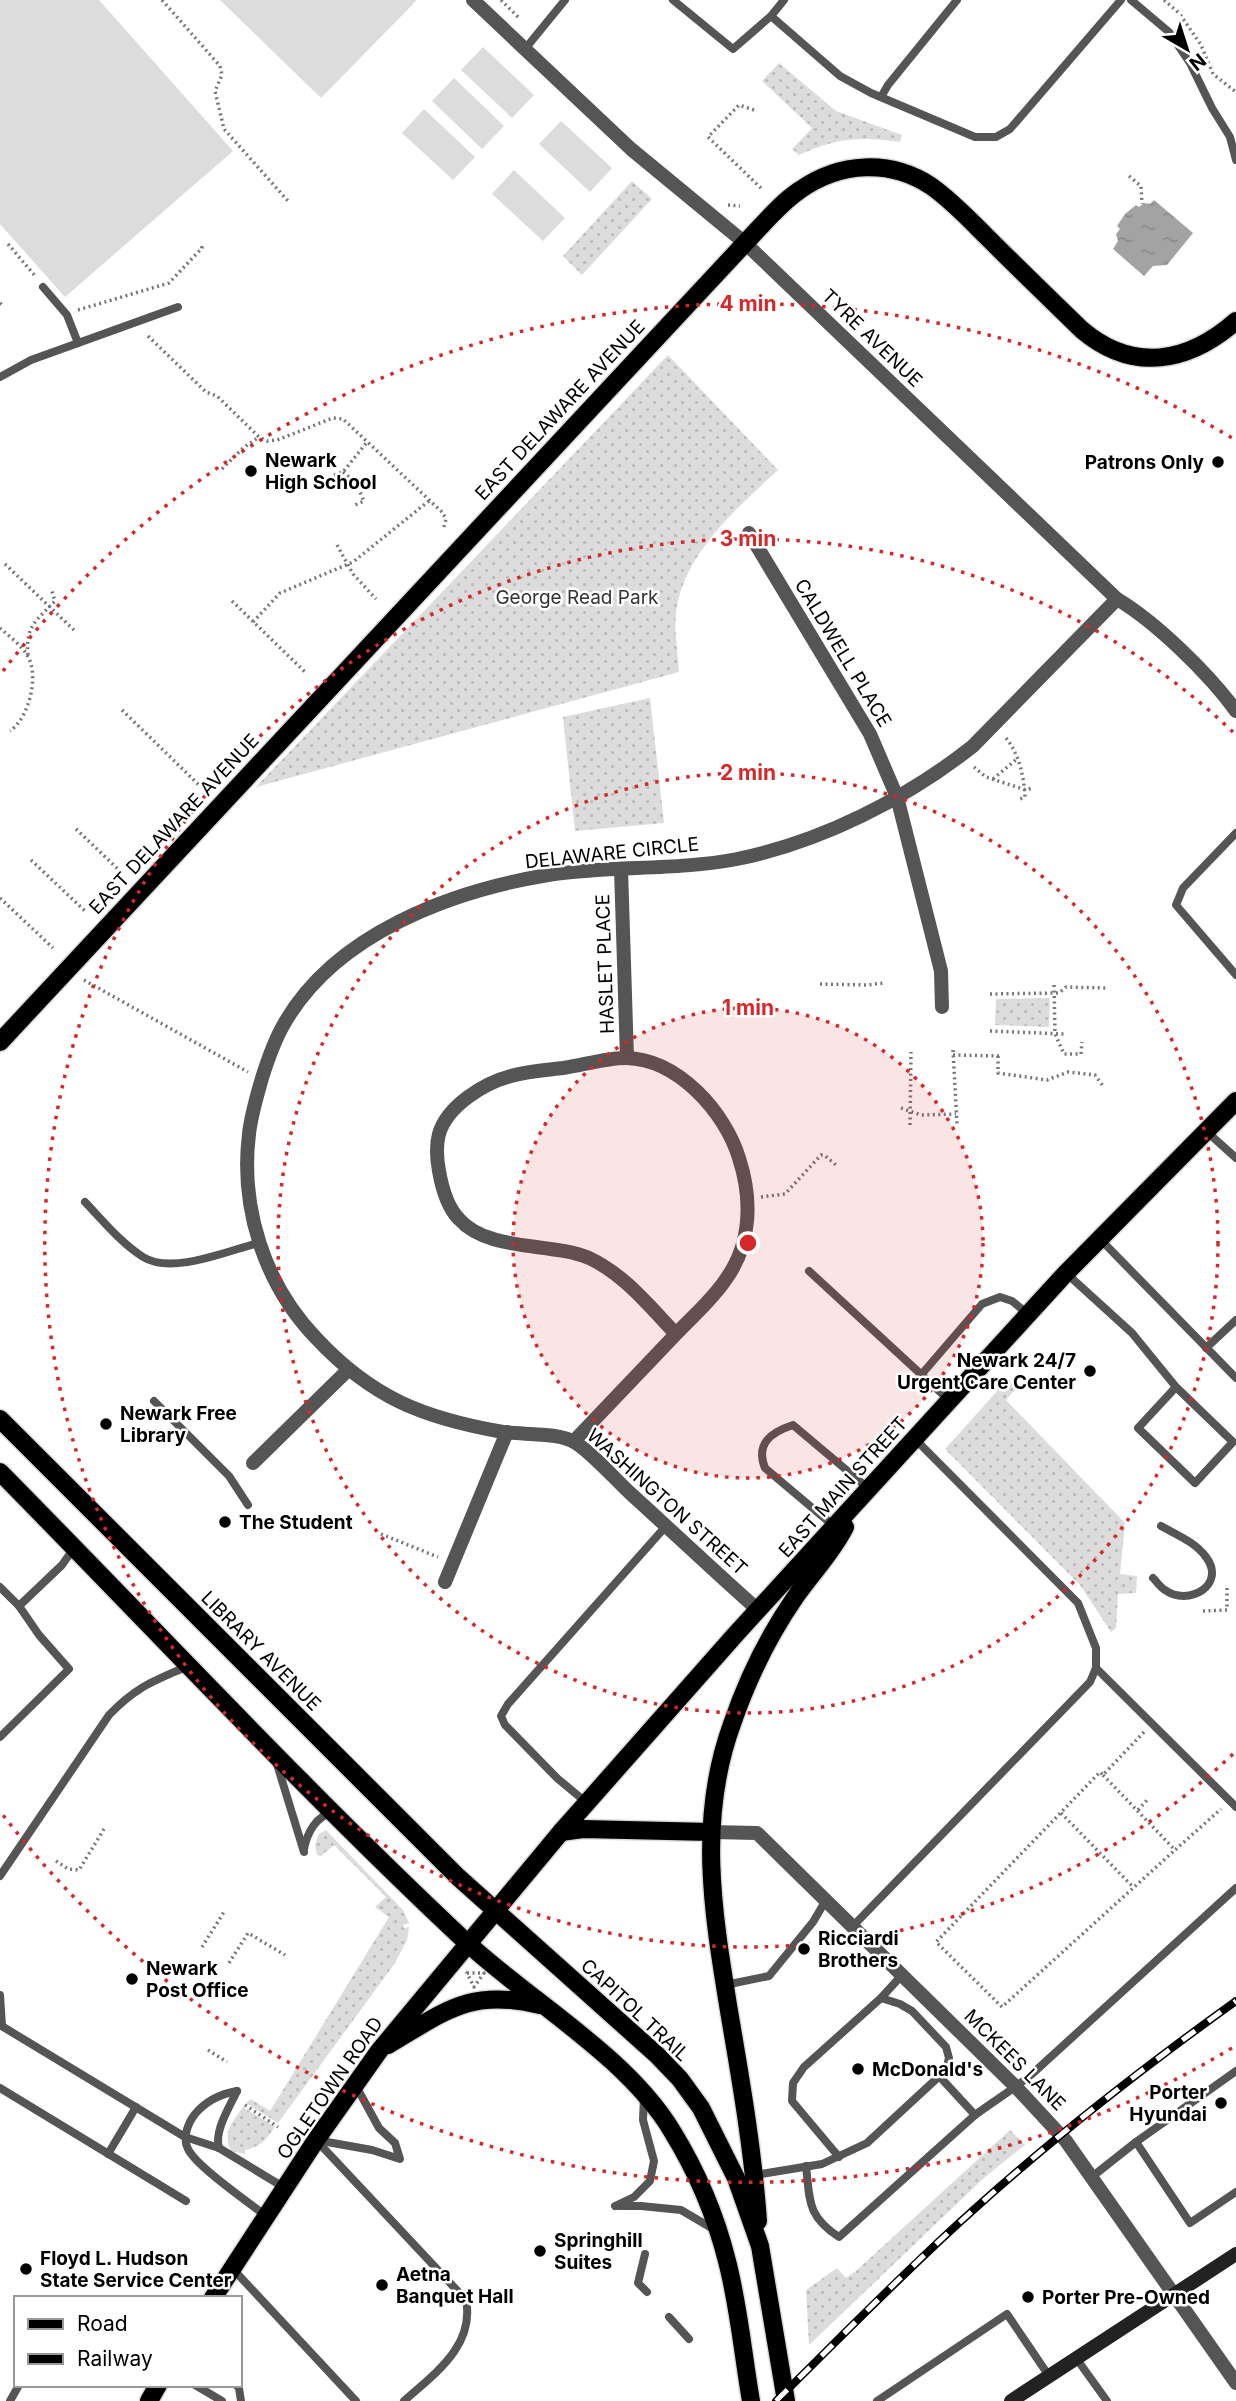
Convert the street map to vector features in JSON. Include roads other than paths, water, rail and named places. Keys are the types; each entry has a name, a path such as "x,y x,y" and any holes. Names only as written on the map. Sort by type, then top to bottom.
{"main road":[{"name":"EAST DELAWARE AVENUE","path":"0,1042 745,243 787,200 821,177 848,169 888,168 906,173 933,187 1082,330 1104,347 1133,356 1155,358 1179,355 1204,345 1236,321"},
{"name":"EAST MAIN STREET","path":"494,1912 561,1832 758,1610 1066,1273 1236,1101"},
{"name":"LIBRARY AVENUE","path":"0,1419 494,1912"},
{"path":"0,1472 273,1752 467,1943 608,2059 644,2094 673,2131 707,2202 727,2262 751,2401"},
{"path":"760,2246 755,2175 712,1894 711,1808 719,1765 741,1699 780,1620 838,1541 855,1505"},
{"path":"561,1832 583,1829 711,1832"},
{"name":"OGLETOWN ROAD","path":"214,2296 316,2140 379,2051 494,1912"},
{"name":"CAPITOL TRAIL","path":"494,1912 631,2031 680,2079 701,2108 736,2178 760,2246 786,2401"},
{"path":"379,2051 444,2012 477,1999 510,1998 544,2006"},
{"path":"1011,2401 1236,2254"}],"street":[{"name":"TYRE AVENUE","path":"473,0 631,149 745,243 1117,599 1140,613 1221,691 1236,711"},
{"name":"CALDWELL PLACE","path":"749,533 870,734 897,797 941,971 942,1007"},
{"name":"DELAWARE CIRCLE","path":"348,1370 301,1322 281,1291 258,1243 247,1188 246,1156 250,1124 262,1077 285,1022 310,989 339,960 374,934 405,918 467,894 549,875 699,865 753,855 817,834 897,797 948,766 973,746 1117,599"},
{"name":"HASLET PLACE","path":"621,869 626,1058"},
{"path":"574,1441 676,1334 726,1280 736,1262 748,1219 746,1177 730,1135 709,1103 691,1087 654,1064 626,1058 513,1075 477,1092 449,1116 439,1134 437,1158 440,1180 447,1200 459,1220 476,1232 502,1241 567,1250 606,1266 676,1334"},
{"path":"253,1463 348,1370"},
{"name":"WASHINGTON STREET","path":"348,1370 371,1387 421,1412 507,1432 574,1441 758,1610"},
{"path":"445,1582 507,1432"},
{"name":"MCKEES LANE","path":"711,1832 757,1833 1016,2087 1076,2152 1236,2383"}],"lane":[{"path":"525,49 565,0"},
{"path":"673,0 733,49 771,16 784,0"},
{"path":"881,97 957,0"},
{"path":"771,16 840,76 975,138 996,137 1010,129 1121,0"},
{"path":"1131,0 1169,32 1190,63 1212,108 1233,136 1236,159"},
{"path":"43,287 67,315 78,344"},
{"path":"0,377 31,360 178,307"},
{"path":"1236,833 1189,881 1176,905 1236,975"},
{"path":"1206,1131 1236,1158"},
{"path":"85,1202 123,1242 145,1258 165,1264 180,1264 258,1243"},
{"path":"1100,1239 1236,1378"},
{"path":"809,1271 950,1401"},
{"path":"1066,1273 1132,1333 1176,1387 1233,1442 1195,1483 1138,1428 1176,1387"},
{"path":"921,1375 982,1304 1000,1297 1012,1301 1029,1315"},
{"path":"1206,1348 1236,1320"},
{"path":"154,1401 229,1476 247,1505"},
{"path":"835,1527 765,1468 761,1457 764,1445 776,1431 793,1425 869,1489"},
{"path":"852,1927 1090,1682 1096,1668 1096,1648 1077,1603 915,1439"},
{"path":"1153,1578 1164,1590 1186,1595 1196,1595 1205,1589 1210,1581 1211,1568 1208,1559 1195,1545 1161,1525"},
{"path":"587,1803 558,1779 505,1725 501,1716 508,1704 666,1526"},
{"path":"19,1606 62,1565 74,1548"},
{"path":"0,1587 19,1606 39,1635 69,1668 0,1737"},
{"path":"0,1876 109,1715 128,1695 142,1686 188,1666"},
{"path":"1096,1668 1236,1807"},
{"path":"273,1752 304,1852 308,1835 315,1824 327,1813 333,1812"},
{"path":"806,2166 809,2198 815,2217 839,2236 975,2115 1016,2087 1236,1888"},
{"path":"725,1985 769,1976 813,1922 826,1900"},
{"path":"839,2157 792,2101 793,2084 804,2067 881,1998 902,1975"},
{"path":"0,1994 1,2025 185,2137 219,2148 285,2188"},
{"path":"755,2175 822,2164 867,2143 946,2070 946,2047 912,2011 881,1998"},
{"path":"1093,2176 1236,2071"},
{"path":"940,2077 975,2115"},
{"path":"316,2140 372,2150 400,2159 395,2143 379,2128 355,2085"},
{"path":"0,2088 186,2201"},
{"path":"219,2148 219,2133 237,2091 214,2098 203,2106 190,2123 185,2137 188,2150 198,2163 266,2216"},
{"path":"644,2094 643,2120 654,2161 650,2182 634,2197 615,2206 681,2210 717,2231"},
{"path":"108,2154 136,2107"},
{"path":"316,2140 466,2300 468,2311 463,2338 453,2357 404,2401"},
{"path":"1136,2142 1190,2223 1236,2192"},
{"path":"645,2254 638,2283 647,2292"},
{"path":"232,2268 356,2401"},
{"path":"877,2401 1007,2314 1049,2376"},
{"path":"670,2317 689,2339"},
{"path":"1076,2358 1107,2401"},
{"path":"198,2387 222,2401"}],"water":[{"path":"1154,200 1193,233 1167,265 1153,266 1144,276 1113,249 1118,241 1116,234 1120,229 1117,226 1125,214 1136,205 1139,207 1144,203 1150,204"}],"railway":[{"path":"776,2401 920,2259 1034,2157 1167,2051 1236,2001"}],"place":[{"name":"Patrons Only","path":"1218,462"},
{"name":"Newark High School","path":"251,471"},
{"name":"Newark 24/7 Urgent Care Center","path":"1090,1371"},
{"name":"Newark Free Library","path":"106,1424"},
{"name":"The Student","path":"225,1522"},
{"name":"Ricciardi Brothers","path":"804,1949"},
{"name":"Newark Post Office","path":"132,1979"},
{"name":"McDonald's","path":"858,2069"},
{"name":"Porter Hyundai","path":"1221,2103"},
{"name":"Springhill Suites","path":"540,2251"},
{"name":"Floyd L. Hudson State Service Center","path":"26,2269"},
{"name":"Aetna Banquet Hall","path":"382,2285"},
{"name":"Porter Pre-Owned","path":"1028,2297"}],"park label":[{"name":"George Read Park","path":"577,597"}]}
